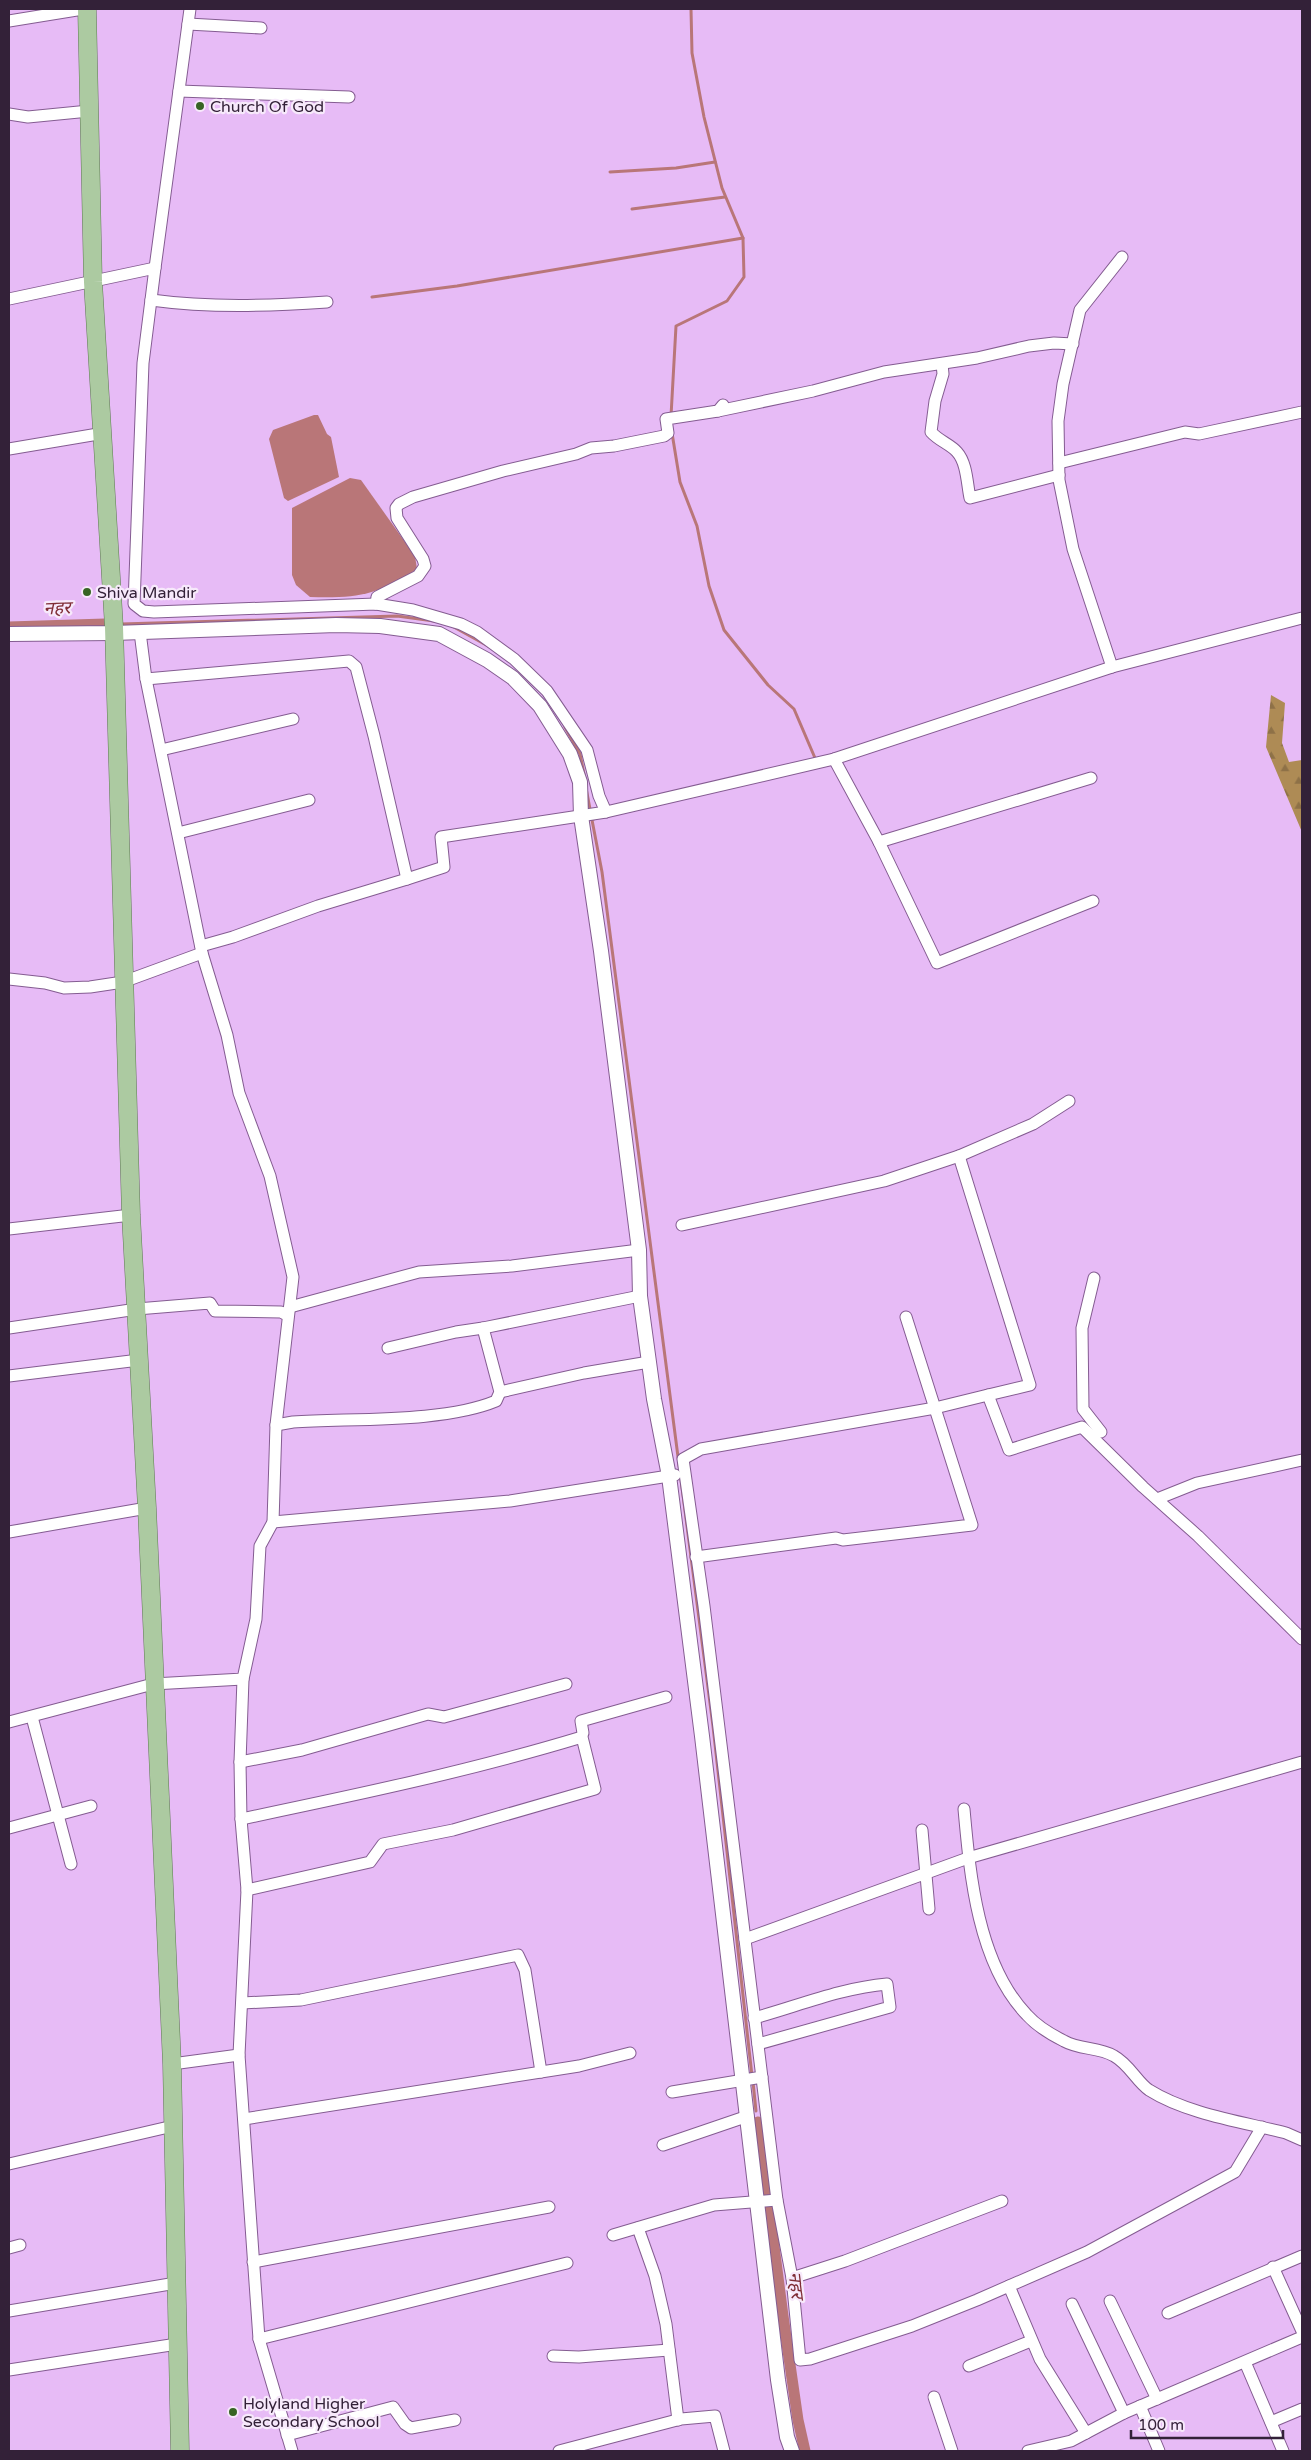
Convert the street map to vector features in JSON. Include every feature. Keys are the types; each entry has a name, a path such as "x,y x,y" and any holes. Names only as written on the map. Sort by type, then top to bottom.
{"main road":[{"path":"88,9 93,282 104,433 114,633 131,1215 147,1508 172,2064 180,2451"}],"street":[{"path":"9,21 83,9"},
{"path":"190,9 143,363 134,604 142,611 154,612 376,604 413,610 461,624 477,632 532,675 547,690 587,750 599,796 606,812"},
{"path":"188,24 261,28"},
{"path":"179,91 349,97"},
{"path":"9,114 28,117 89,111"},
{"path":"1112,667 1073,549 1059,475 1058,421 1080,310 1122,257"},
{"path":"9,299 155,268"},
{"path":"151,300 194,305 258,306 327,302"},
{"path":"376,604 378,597 418,576 425,566 424,559 397,518 396,508 399,504 413,497 503,471 576,454 591,448 614,446 664,436 668,432 666,419 813,391 884,372 942,364 1029,346 1054,343 1072,344"},
{"path":"942,364 942,374 935,401 931,432 938,440 956,451 963,460 970,498 1059,475"},
{"path":"1059,463 1185,432 1199,434 1302,412"},
{"path":"9,449 104,433"},
{"path":"9,979 45,983 64,988 123,982 201,949 318,906 444,867 441,837 606,812 834,759 1112,667 1302,618"},
{"path":"9,634 114,633 336,625 380,626 439,634 487,660 513,678 540,706 570,754 580,782 581,816 601,951 639,1250 640,1296 654,1399 696,1557 777,2200 792,2278 800,2360 810,2359 904,2329 1087,2252 1235,2172 1262,2126"},
{"path":"140,632 146,679 201,949 227,1035 239,1093 270,1176 294,1277 276,1425 273,1522 260,1546 256,1619 243,1679 240,1762 241,1819 247,1890 239,2055 259,2339 292,2451"},
{"path":"146,679 349,661 356,667 407,879"},
{"path":"161,750 293,719"},
{"path":"834,759 879,842 937,963 1093,900"},
{"path":"879,842 1091,778"},
{"path":"178,833 309,800"},
{"path":"682,1225 884,1181 959,1156 1033,1124 1069,1101"},
{"path":"792,2451 787,2438 778,2380 675,1475 683,1459 701,1449 935,1408 1030,1385 959,1156"},
{"path":"9,1229 131,1215"},
{"path":"9,1328 137,1309 210,1303 215,1311 281,1312 419,1272 512,1266 639,1250"},
{"path":"1094,1278 1082,1328 1083,1410 1101,1432"},
{"path":"388,1348 456,1332 640,1296"},
{"path":"696,1557 836,1538 843,1540 972,1525 906,1317"},
{"path":"276,1425 293,1422 397,1417 478,1408 496,1401 500,1392 483,1328"},
{"path":"9,1376 139,1360"},
{"path":"500,1392 584,1373 650,1362"},
{"path":"988,1396 1009,1450 1082,1427 1198,1536 1302,1639"},
{"path":"1157,1499 1197,1483 1302,1460"},
{"path":"273,1522 510,1501 675,1475"},
{"path":"9,1532 147,1508"},
{"path":"9,1722 154,1684 243,1679"},
{"path":"240,1762 302,1750 428,1714 444,1717 566,1684"},
{"path":"583,1733 582,1721 666,1697"},
{"path":"32,1717 71,1864"},
{"path":"241,1819 388,1788 495,1762 582,1737 595,1789 453,1830 383,1844 370,1862 247,1890"},
{"path":"745,1939 968,1858 1302,1762"},
{"path":"9,1828 91,1806"},
{"path":"964,1809 968,1858 983,1934 1006,1986 1027,2016 1065,2042 1105,2051 1118,2058 1147,2089 1181,2106 1262,2126 1302,2140"},
{"path":"922,1830 928,1909"},
{"path":"242,2003 301,2000 518,1954 525,1970 541,2072"},
{"path":"754,2018 828,1995 887,1984 890,2007 758,2044"},
{"path":"244,2119 579,2066 630,2053"},
{"path":"172,2064 239,2055"},
{"path":"672,2092 762,2077"},
{"path":"663,2145 748,2116"},
{"path":"9,2164 173,2126"},
{"path":"613,2235 714,2205 758,2200 777,2200"},
{"path":"792,2278 845,2261 1002,2201"},
{"path":"253,2262 549,2207"},
{"path":"638,2228 655,2276 669,2350 678,2420"},
{"path":"1168,2313 1302,2256"},
{"path":"259,2339 567,2263"},
{"path":"1273,2267 1302,2331"},
{"path":"9,2311 176,2282"},
{"path":"1009,2286 1031,2341 1086,2433"},
{"path":"1110,2301 1157,2399"},
{"path":"1072,2304 1124,2413"},
{"path":"1028,2451 1071,2441 1124,2413 1302,2337"},
{"path":"969,2366 1031,2341"},
{"path":"9,2370 177,2344"},
{"path":"553,2356 579,2357 669,2350"},
{"path":"1245,2362 1283,2451"},
{"path":"934,2397 952,2451"},
{"path":"1140,2406 1159,2451"},
{"path":"287,2435 393,2407 410,2428 455,2420"},
{"path":"1271,2422 1302,2409"},
{"path":"559,2451 678,2420 715,2416 724,2451"}],"green space":[{"path":"1271,695 1285,703 1282,743 1289,762 1302,760 1302,832 1266,747"}],"shaded area":[{"path":"318,415 327,434 331,437 339,477 288,501 284,498 269,439 273,430"},
{"path":"350,478 361,480 415,556 417,569 390,585 366,594 341,597 310,597 296,585 292,575 292,508"}],"waterway":[{"path":"671,416 676,326 727,301 744,277 743,238 722,188 704,117 692,53 691,9"},
{"path":"610,172 676,168 715,162"},
{"path":"632,209 725,197"},
{"path":"372,297 457,286 743,238"},
{"path":"672,433 680,482 697,526 709,586 724,630 768,685 794,709 815,758"},
{"path":"121,624 397,616 434,621"},
{"name":"नहर","path":"9,627 105,624"},
{"path":"452,626 488,646"},
{"path":"565,727 580,754 584,774"},
{"path":"586,788 590,809"},
{"path":"594,819 592,820 602,872 713,1726 752,2076"},
{"path":"753,2082 756,2111"},
{"name":"नहर","path":"758,2122 783,2316 798,2420 805,2451"}],"place":[{"name":"Church Of God","path":"200,106"},
{"name":"Shiva Mandir","path":"87,592"},
{"name":"Holyland Higher Secondary School","path":"233,2412"}]}
